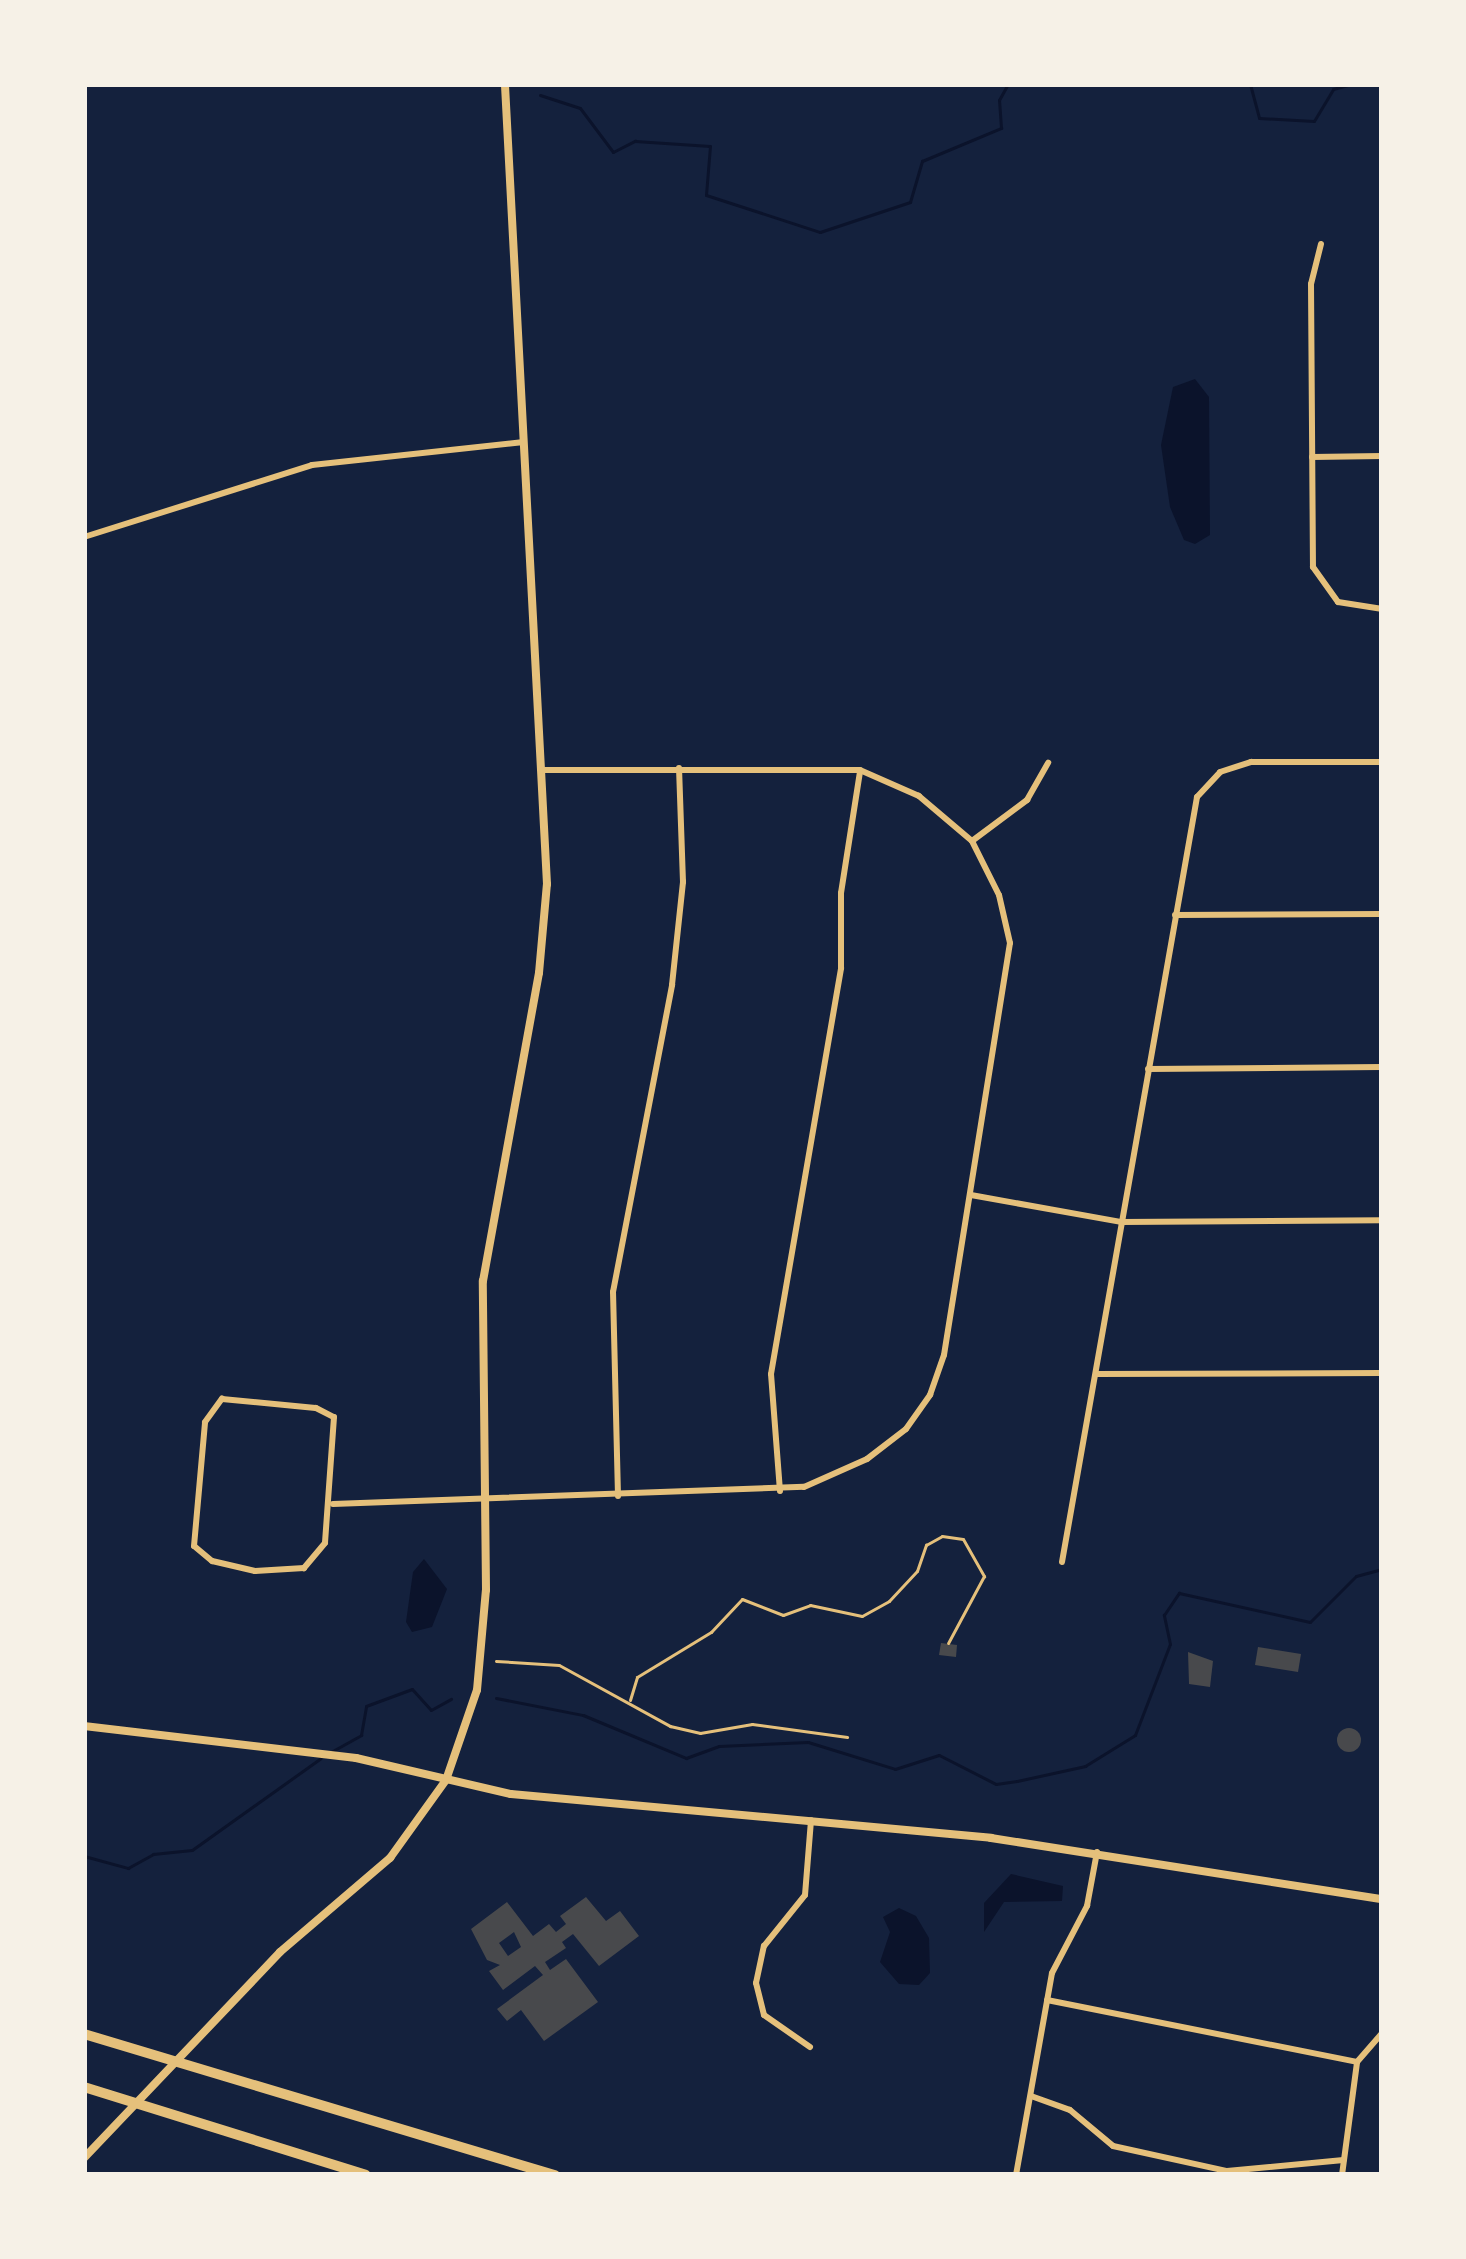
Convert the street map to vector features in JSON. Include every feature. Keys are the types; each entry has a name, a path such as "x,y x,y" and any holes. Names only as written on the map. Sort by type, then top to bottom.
{"highway":[{"path":"84,2034 554,2175"},
{"path":"84,2086 366,2175"}],"main road":[{"path":"84,2158 209,2026 390,1858 446,1780 482,1665 483,1281 541,954 544,770 506,84"},
{"path":"84,1726 336,1756 562,1800 812,1820 1097,1852 1382,1899"}],"street":[{"path":"1322,244 1311,284 1316,576 1338,602 1382,609"},
{"path":"84,537 312,465 525,442"},
{"path":"1312,457 1382,456"},
{"path":"1062,1562 1194,807 1210,778 1252,762 1382,762"},
{"path":"972,841 1027,800 1048,763"},
{"path":"618,1496 613,1292 671,985 683,882 679,768"},
{"path":"333,1504 780,1491 867,1459 906,1429 930,1395 976,1162 1010,944 999,895 972,841 919,796 860,770 544,770"},
{"path":"780,1491 771,1374 841,968 841,893 860,770"},
{"path":"1175,915 1382,914"},
{"path":"1148,1069 1382,1067"},
{"path":"970,1195 1121,1222 1382,1220"},
{"path":"1096,1374 1382,1373"},
{"path":"213,1402 316,1408 336,1426 333,1504 316,1561 255,1571 212,1561 194,1546 195,1478 213,1402"},
{"path":"810,2048 764,2015 756,1983 764,1946 805,1895 812,1820"},
{"path":"1016,2175 1058,1951 1087,1906 1097,1852"},
{"path":"1046,2000 1357,2062"},
{"path":"1342,2175 1357,2062 1382,2033"},
{"path":"1031,2096 1070,2110 1113,2146 1227,2171 1343,2160"}],"path":[{"path":"630,1700 637,1677 711,1632 742,1599 783,1615 810,1605 862,1616 889,1601 917,1570 926,1545 942,1536 963,1539 984,1576 948,1643"},
{"path":"496,1661 559,1665 670,1726 700,1733 752,1724 847,1737"}],"water":[{"path":"1195,379 1209,397 1210,535 1195,544 1184,540 1170,507 1161,445 1173,387"},
{"path":"424,1559 447,1589 432,1627 412,1632 406,1622 413,1572"},
{"path":"1011,1874 1063,1886 1062,1901 1004,1902 984,1932 984,1903"},
{"path":"899,1908 916,1916 929,1938 930,1973 919,1985 899,1984 880,1962 890,1932 883,1917"}],"building":[{"path":"941,1643 957,1645 956,1657 939,1655"},
{"path":"1258,1647 1301,1654 1298,1672 1255,1665"},
{"path":"1188,1652 1213,1661 1210,1687 1189,1684"},
{"path":"1349,1728 1358,1731 1358,1749 1349,1752 1340,1749 1337,1740 1340,1731"},
{"path":"586,1897 606,1921 620,1911 639,1936 599,1966 573,1934 562,1942 566,1948 545,1962 550,1970 566,1959 598,2002 544,2041 521,2010 507,2021 497,2009 543,1975 535,1966 503,1990 489,1971 500,1965 487,1960 471,1929 507,1902 533,1936 549,1924 556,1932 566,1924 560,1916","holes":["514,1932 521,1947 508,1956 499,1943"]}],"waterway":[{"path":"540,95 580,108 613,152 635,141 710,146 706,195 820,232 910,202 922,161 1001,128 999,100 1008,84"},
{"path":"1250,84 1259,118 1314,121 1333,89 1352,84"},
{"path":"496,1698 583,1715 686,1758 719,1746 808,1742 895,1769 939,1755 996,1784 1017,1781 1085,1766 1135,1735 1170,1644 1164,1615 1179,1593 1310,1622 1356,1576 1382,1569"},
{"path":"329,1753 361,1735 366,1706 412,1689 431,1710 451,1699"},
{"path":"84,1856 128,1868 153,1854 192,1850 321,1758"}]}
